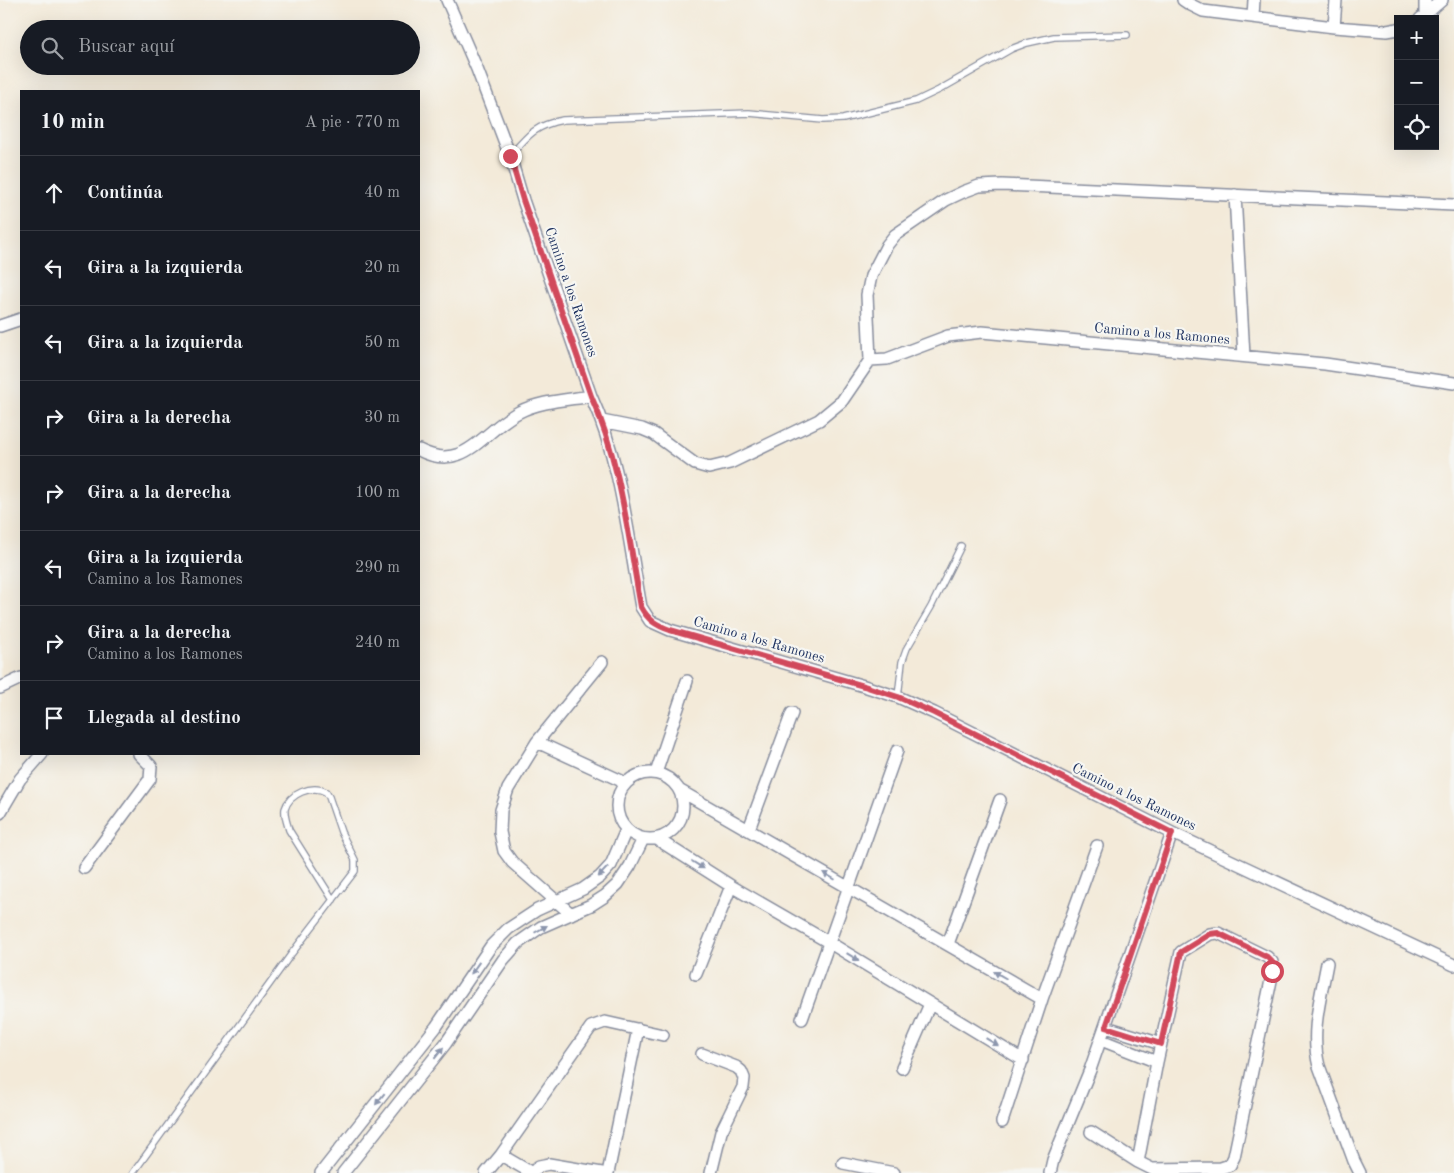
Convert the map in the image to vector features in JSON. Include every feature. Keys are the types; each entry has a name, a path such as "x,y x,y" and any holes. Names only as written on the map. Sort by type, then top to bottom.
{"street":[{"name":"Camino a los Ramones","path":"447,0 477,69 510,156 523,200 591,396 608,439 616,469 641,607 650,621 670,630 898,697 934,713 1172,833 1454,965"},
{"path":"1184,0 1203,11 1334,27 1381,31 1394,29"},
{"path":"1253,17 1254,0"},
{"path":"1334,27 1336,0"},
{"path":"1423,15 1425,0"},
{"path":"1425,15 1442,0"},
{"path":"602,421 642,429 654,434 696,464 702,467 716,467 757,451 820,420 842,402 870,360 867,295 871,276 879,259 895,235 946,200 979,186 1002,185 1454,205"},
{"path":"1235,195 1244,356"},
{"path":"0,326 20,319"},
{"name":"Camino a los Ramones","path":"870,360 887,359 948,336 982,332 1325,364 1454,383"},
{"path":"420,450 442,458 456,456 519,412 534,406 591,396"},
{"path":"571,914 512,862 504,851 500,832 501,810 508,789 537,742 602,662"},
{"path":"0,688 20,678"},
{"path":"656,773 687,681"},
{"path":"749,829 792,713"},
{"path":"537,742 626,783"},
{"path":"802,1019 897,751"},
{"path":"0,813 20,779 41,755"},
{"path":"84,868 150,778 151,766 140,755"},
{"path":"679,790 683,805 680,820 671,832 657,839 643,839 633,836 626,830 619,819 616,806 619,794 626,783 640,775 656,773 669,779 679,790 1042,999"},
{"path":"948,944 1000,800"},
{"path":"321,1173 436,1027 491,946 508,929 537,910 582,890 600,877 611,865 626,830"},
{"path":"1050,1173 1053,1160 1106,1027 1172,833"},
{"path":"343,1173 446,1043 503,960 518,943 534,932 592,905 618,884 630,866 643,839"},
{"path":"657,839 731,886 830,943 1023,1060"},
{"path":"1002,1122 1042,999 1097,846"},
{"path":"696,974 731,886"},
{"path":"1091,1132 1138,1162 1152,1168 1221,1168 1230,1165 1234,1157 1272,971 1272,962 1267,957 1218,933 1210,934 1181,952 1138,1162"},
{"path":"1327,963 1315,1037 1315,1051 1360,1173"},
{"path":"902,1068 930,1004"},
{"path":"486,1173 501,1155 591,1027 605,1022 663,1036"},
{"path":"1106,1027 1161,1044"},
{"path":"608,1173 638,1029"},
{"path":"1101,1040 1157,1062"},
{"path":"702,1054 736,1067 741,1071 744,1078 743,1087 721,1132 711,1173"},
{"path":"407,1064 422,1074"},
{"path":"501,1155 532,1173 539,1166 549,1164 602,1173"},
{"path":"843,1163 894,1173"}],"lane":[{"path":"510,156 530,133 540,126 563,120 749,114 823,120 862,115 916,101 1011,49 1027,43 1054,36 1127,35"},
{"path":"898,697 902,662 906,648 931,607 961,546"},
{"path":"133,1173 292,953 333,900 355,871 354,860 341,832 329,797 326,792 316,788 299,794 291,800 285,809 285,818 288,830 333,900"}],"route":[{"path":"510,156 523,200 591,396 608,439 616,469 641,607 645,616 657,625 670,630 898,697 934,713 1172,833 1106,1027 1161,1044 1181,952 1210,934 1218,933 1267,957 1272,962 1272,971"}]}
